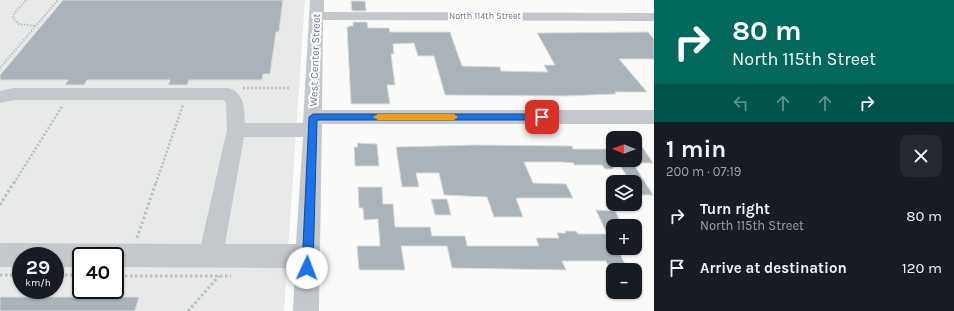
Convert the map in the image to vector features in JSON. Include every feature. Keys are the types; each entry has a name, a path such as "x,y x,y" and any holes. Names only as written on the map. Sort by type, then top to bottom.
{"street":[{"name":"North 114th Street","path":"316,8 654,17"},
{"name":"West Center Street","path":"306,311 316,8"},
{"path":"0,96 14,94 228,94 235,102 236,130 215,266"},
{"path":"236,130 313,123 654,116"},
{"path":"0,255 131,256 215,266 308,256"}],"path":[{"path":"26,0 14,14 14,22 18,25 36,26"},
{"path":"0,68 58,0"},
{"path":"242,88 291,88"},
{"path":"0,204 64,103 68,94"},
{"path":"131,256 183,105 178,94"},
{"path":"188,311 215,266"},
{"path":"124,275 215,266 235,276"},
{"path":"0,275 12,275"}],"shaded area":[{"path":"0,0 305,0 284,311 0,311"}],"building":[{"path":"63,0 283,0 279,32 276,32 270,74 263,74 262,80 189,80 187,85 168,85 170,80 87,80 84,85 65,85 68,80 0,80 0,75"},
{"path":"351,1 365,1 366,11 352,11"},
{"path":"353,22 367,22 368,28 389,28 390,32 450,32 462,66 500,67 501,71 548,72 544,65 555,65 537,33 648,32 654,39 654,59 619,59 647,92 615,92 616,94 564,96 445,95 434,56 418,56 414,43 393,44 394,54 391,54 395,85 387,85 390,104 351,104 347,27 353,26"},
{"path":"357,143 377,144 379,166 355,166 354,147 358,147"},
{"path":"474,145 572,146 573,149 606,149 606,167 613,167 613,169 605,169 602,165 574,165 574,163 562,162 524,162 533,183 566,184 573,198 516,198 523,217 494,217 487,197 444,195 439,173 416,173 419,187 402,187 396,147"},
{"path":"642,146 653,163 642,163"},
{"path":"621,167 635,167 640,175 626,175"},
{"path":"642,178 653,195 642,195"},
{"path":"358,187 382,187 383,204 393,204 395,227 430,227 432,236 465,236 467,246 539,246 536,238 559,238 557,233 566,233 565,231 576,231 578,234 606,234 606,255 620,255 624,263 607,263 606,261 562,261 566,270 452,268 447,246 401,246 405,270 359,270 357,246 380,246 378,219 364,220 363,208 359,208"},
{"path":"431,199 447,199 451,215 435,215"},
{"path":"596,210 615,211 619,219 606,219 606,232"},
{"path":"0,297 12,297 12,299 64,299 64,297 72,297 72,299 124,299 124,297 139,297 135,311 0,311"}],"slow traffic":[{"path":"378,117 454,117"}],"route":[{"path":"307,268 313,117 542,117"}]}
